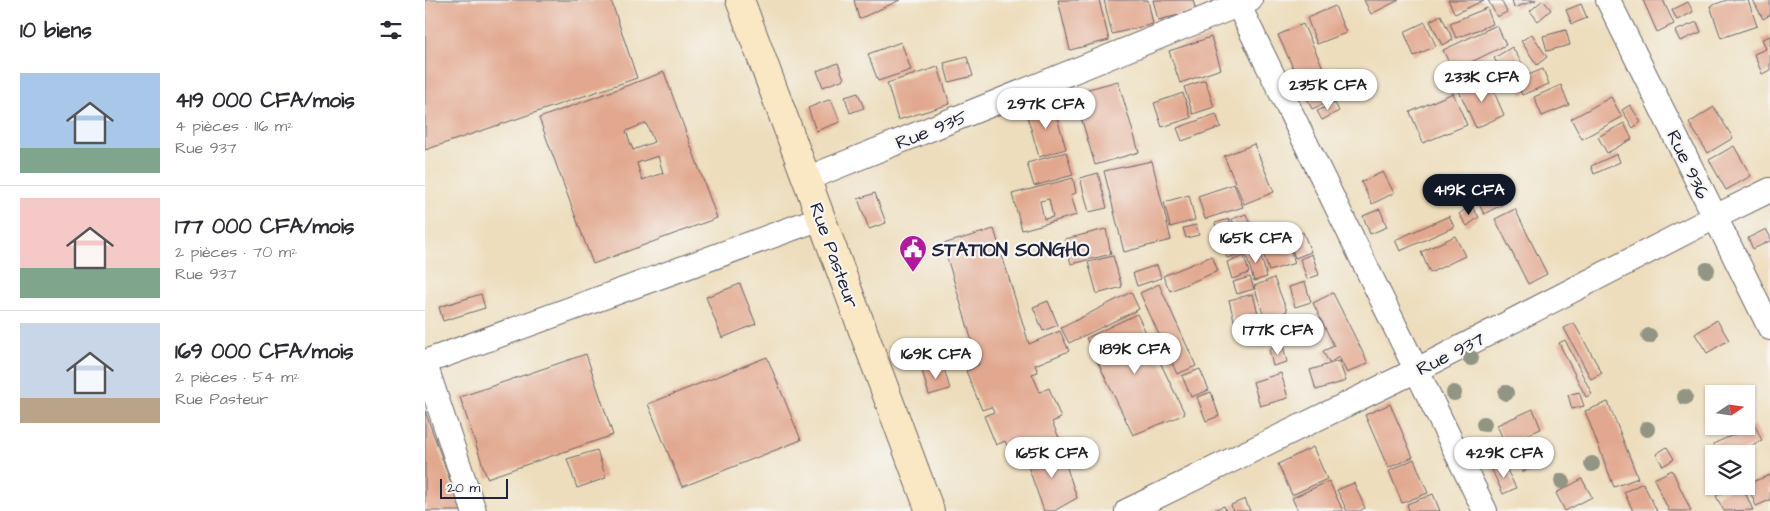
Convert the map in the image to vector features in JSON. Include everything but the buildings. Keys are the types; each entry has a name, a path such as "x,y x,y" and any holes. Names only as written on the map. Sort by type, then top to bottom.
{"main road":[{"name":"Rue Pasteur","path":"740,0 930,511"}],"street":[{"name":"Rue 936","path":"1608,0 1770,328"},
{"name":"Rue 935","path":"806,179 1242,2"},
{"path":"1242,2 1485,511"},
{"name":"Rue 937","path":"1127,511 1417,370 1715,216 1770,190"},
{"path":"474,511 425,363 821,218"}],"place":[{"name":"STATION SONGHO","path":"913,273"}]}
